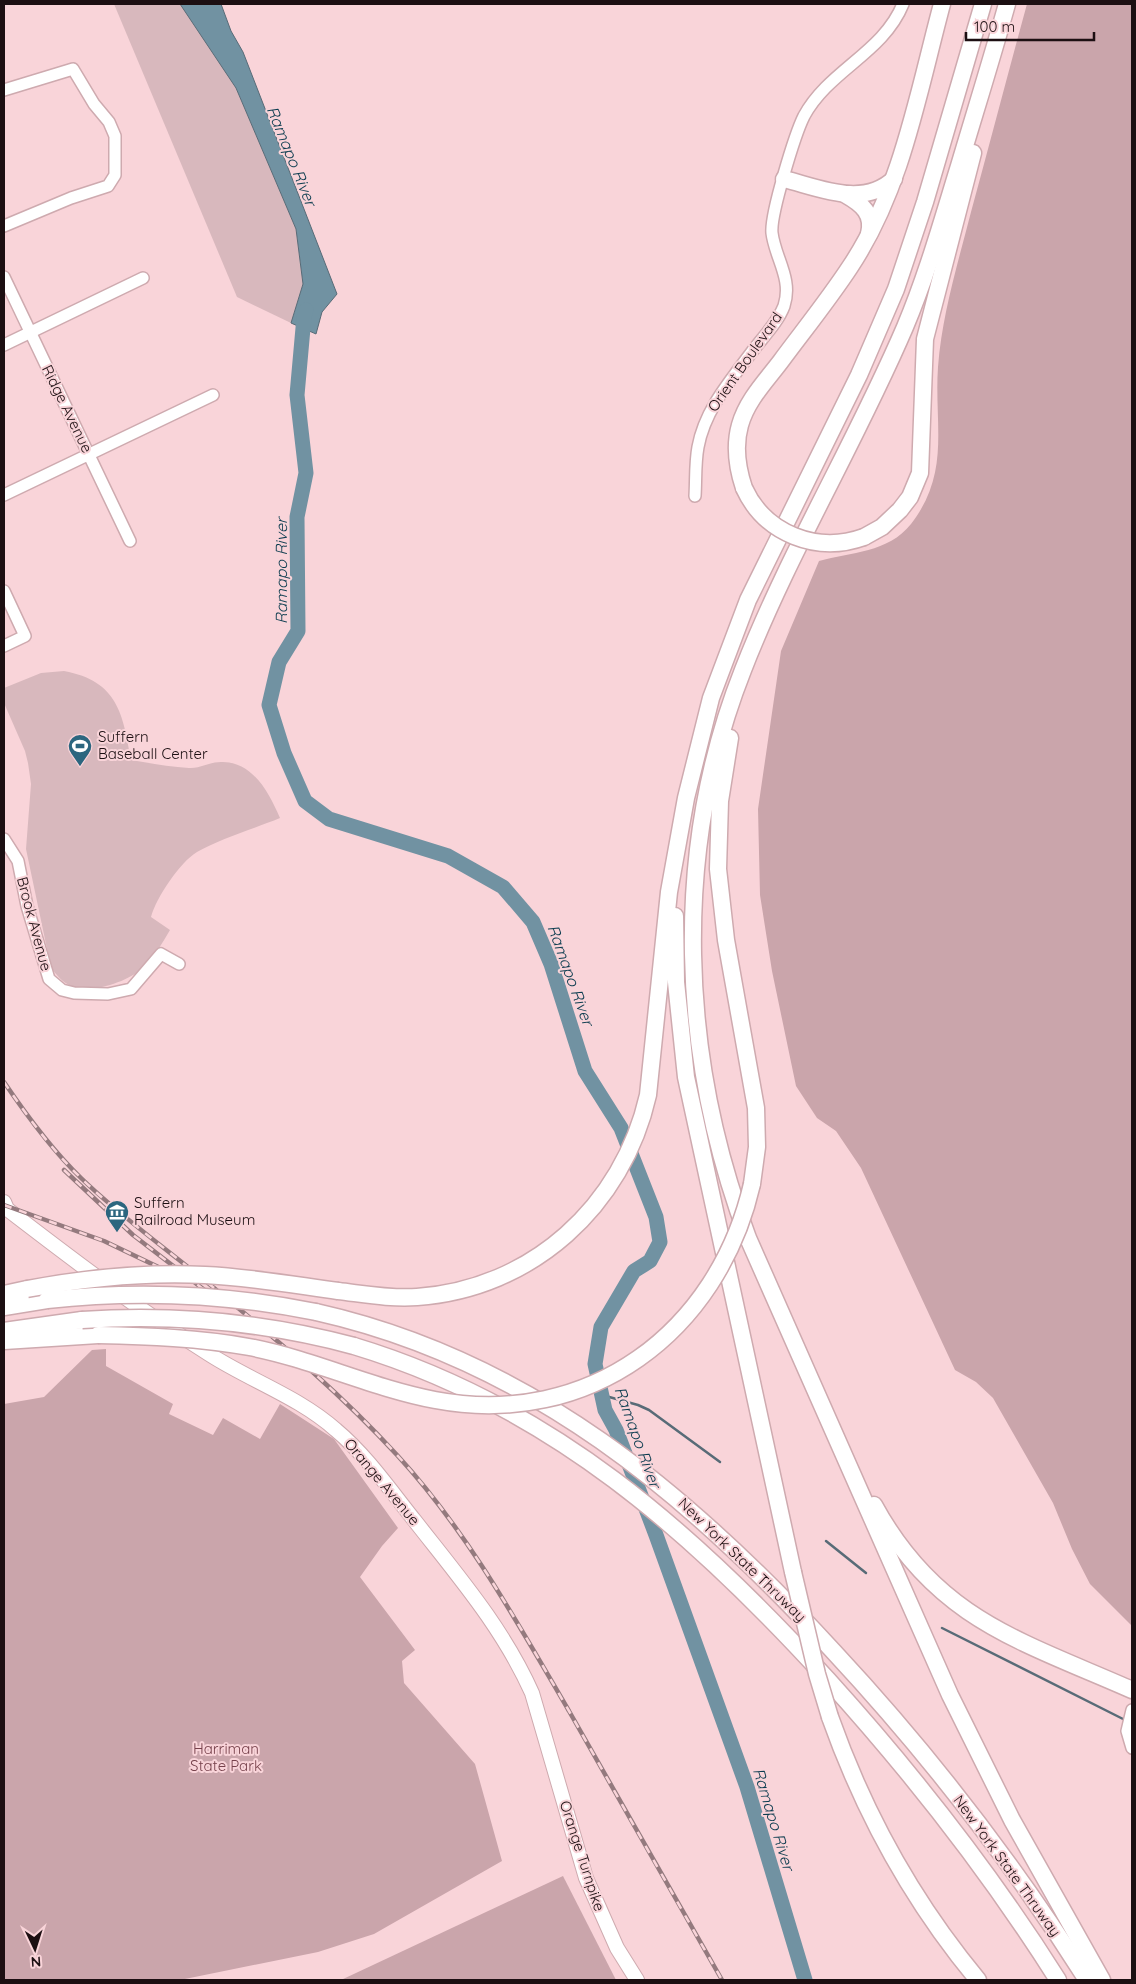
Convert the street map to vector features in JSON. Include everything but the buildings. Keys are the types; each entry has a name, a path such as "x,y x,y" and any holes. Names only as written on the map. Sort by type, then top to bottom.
{"highway":[{"path":"942,4 894,179 868,238 850,268 746,410 740,426 737,452 738,468 744,488 764,517 776,527 797,538 827,544 842,543 864,537 882,527 900,510 914,489 920,473 924,353 927,331 966,183 998,38"},
{"path":"950,113 976,4"},
{"path":"4,1294 116,1276 172,1274 224,1276 380,1296 416,1297 466,1289 496,1279 537,1258 563,1239 585,1219 605,1194 629,1154 640,1126 648,1095 653,1062 665,916 686,798 701,732 722,666 752,593 884,318 914,240 950,113 984,4"},
{"path":"1007,4 935,245 913,306 879,384 796,552 755,641 720,737 701,826 693,919 696,1012 708,1104 726,1174 748,1238 907,1602 970,1737 1040,1870 1102,1980"},
{"path":"784,179 846,194 862,195 876,192 894,179"},
{"path":"846,194 860,203 868,213 870,228 868,238"},
{"path":"4,1341 98,1336 175,1338 248,1347 295,1357 417,1396 450,1402 497,1404 548,1397 593,1383 622,1369 650,1350 675,1329 697,1305 723,1264 737,1235 752,1184 757,1147 756,1108 722,917 717,847 723,777 738,705 755,641"},
{"path":"675,866 676,982 686,1077 811,1650 830,1717 857,1787 889,1851 933,1921 978,1980"},
{"name":"New York State Thruway","path":"4,1307 46,1300 114,1294 185,1295 255,1302 316,1312 383,1330 449,1355 533,1396 590,1432 683,1502 787,1602 891,1715 993,1842 1087,1980"},
{"name":"New York State Thruway","path":"4,1331 82,1320 162,1318 230,1322 291,1331 354,1346 418,1368 480,1395 540,1428 581,1455 648,1504 703,1551 799,1648 904,1768 996,1888 1058,1980"},
{"path":"820,1404 885,1524 916,1567 944,1594 970,1615 1002,1633 1132,1690"}],"main road":[{"name":"Orange Avenue","path":"4,1207 80,1266 209,1354 305,1406 335,1428 352,1444 483,1607 503,1636 532,1693 558,1784"},
{"name":"Orange Turnpike","path":"558,1784 586,1878 600,1914 617,1948 637,1980"}],"street":[{"name":"Orient Boulevard","path":"695,496 698,447 708,415 722,392 776,320 784,304 786,277 776,250 772,222 798,133 810,106 827,86 877,44 893,25 903,4"},
{"path":"4,90 73,69 94,104 109,122 117,146 115,175 108,186 71,198 4,226"},
{"name":"Ridge Avenue","path":"4,277 130,541"},
{"path":"4,345 143,278"},
{"path":"4,496 213,395"},
{"path":"4,591 25,636 4,646"},
{"name":"Brook Avenue","path":"4,839 18,861 27,906 49,979 62,990 74,994 108,994 131,989 161,954 179,964"},
{"path":"1130,1716 1128,1738 1132,1748"}],"shaded area":[{"path":"114,4 180,4 236,88 296,229 303,284 291,323 237,297"},
{"path":"64,671 82,676 107,691 121,714 131,760 189,768 219,762 234,764 252,774 259,781 271,799 280,818 216,843 190,857 170,881 158,900 151,917 170,930 158,950 143,968 128,978 99,988 89,989 71,986 51,968 26,849 31,784 28,763 25,751 4,703 4,688 41,673"}],"green space":[{"path":"1027,4 1132,4 1132,1626 1090,1584 1072,1549 1053,1503 993,1398 976,1382 955,1370 861,1168 836,1131 817,1118 796,1086 772,971 760,895 758,809 781,651 819,561 868,550 891,541 902,534 923,505 932,486 938,448 937,388 943,328 956,269"},
{"name":"Harriman State Park","path":"106,1349 106,1366 173,1404 169,1414 213,1435 223,1418 260,1439 280,1404 334,1439 398,1528 382,1546 360,1577 415,1650 402,1661 404,1683 475,1764 502,1861 374,1934 318,1952 180,1980 4,1980 4,1404 44,1397 92,1350"},
{"path":"563,1876 616,1980 341,1980"}],"water":[{"path":"180,4 221,4 231,31 243,52 337,294 322,312 316,334 291,323 303,284 296,229 236,88"}],"waterway":[{"name":"Ramapo River","path":"306,310 297,395 306,473 297,517 298,631 279,662 269,705 284,753 305,801 329,819 448,856 503,887 533,922 551,964 585,1071 621,1128 656,1217 660,1242 650,1261 634,1271 601,1327 595,1364 605,1410 616,1430 656,1535 747,1787 805,1980"},
{"path":"602,1395 649,1410 720,1462"},
{"path":"826,1541 866,1573"},
{"path":"942,1628 1127,1721"}],"railway":[{"path":"4,1082 40,1132 81,1178 114,1208 203,1279 312,1371 376,1433 422,1484 468,1546 510,1611 722,1980"},
{"path":"64,1170 133,1235 224,1305"},
{"path":"4,1205 104,1241 175,1275"}],"place":[{"name":"Suffern Baseball Center","path":"80,767"},
{"name":"Suffern Railroad Museum","path":"117,1233"}]}
